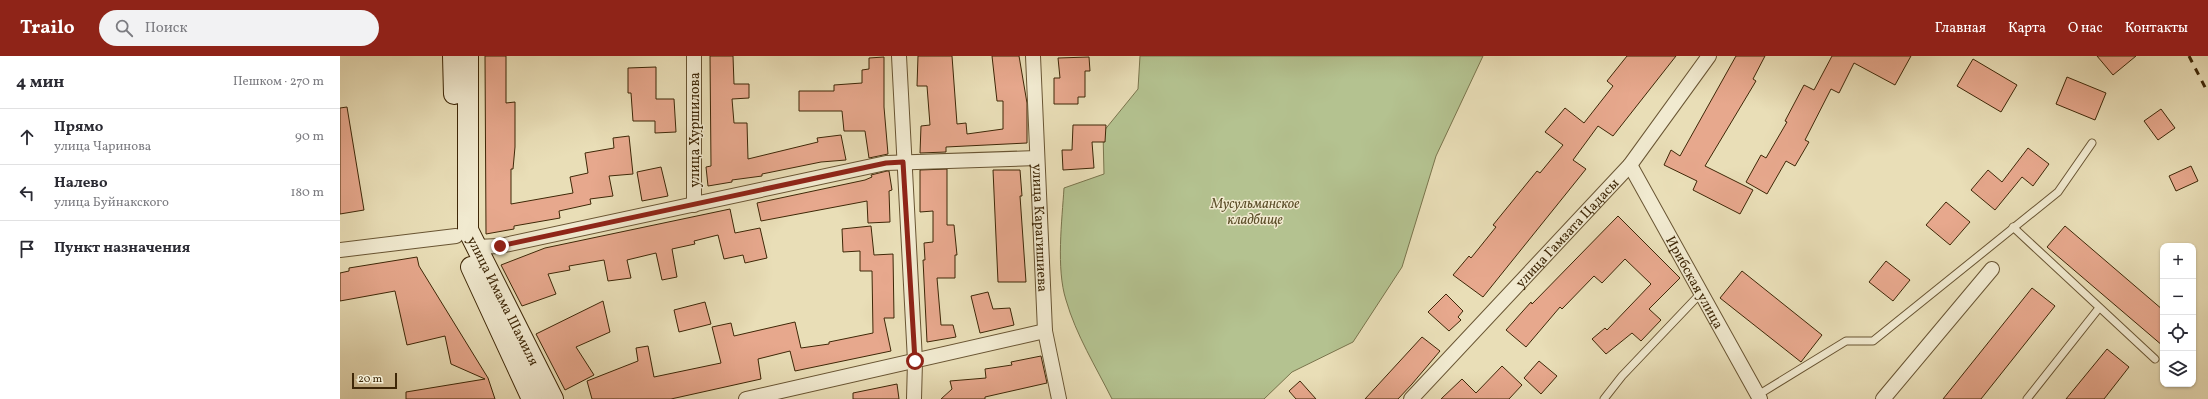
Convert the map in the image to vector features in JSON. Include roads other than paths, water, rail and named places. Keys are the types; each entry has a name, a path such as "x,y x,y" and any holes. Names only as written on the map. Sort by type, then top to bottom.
{"main road":[{"name":"улица Имама Шамиля","path":"454,56 456,236 532,399"},
{"name":"улица Имама Шамиля","path":"468,56 468,230 475,247 553,399"}],"street":[{"name":"улица Хуршилова","path":"694,56 694,205"},
{"path":"899,56 903,162 915,361 914,399"},
{"name":"улица Карагишиева","path":"1033,56 1045,331 1059,399"},
{"name":"улица Гамзата Цадасы","path":"1411,399 1630,165 1709,56"},
{"path":"475,247 500,246 886,163 1037,158"},
{"name":"Ирибская улица","path":"1630,165 1759,397"},
{"path":"340,250 456,236"},
{"path":"1883,399 1992,269"},
{"path":"746,399 1045,331"}],"lane":[{"path":"1759,397 1846,341 1872,341 2058,192 2092,143"},
{"path":"2013,227 2154,359"},
{"path":"1604,399 1622,376 1701,293"},
{"path":"2027,399 2099,308"}],"railway":[{"path":"2189,56 2208,93"}],"park label":[{"name":"Мусульманское кладбище","path":"1255,212"}]}
